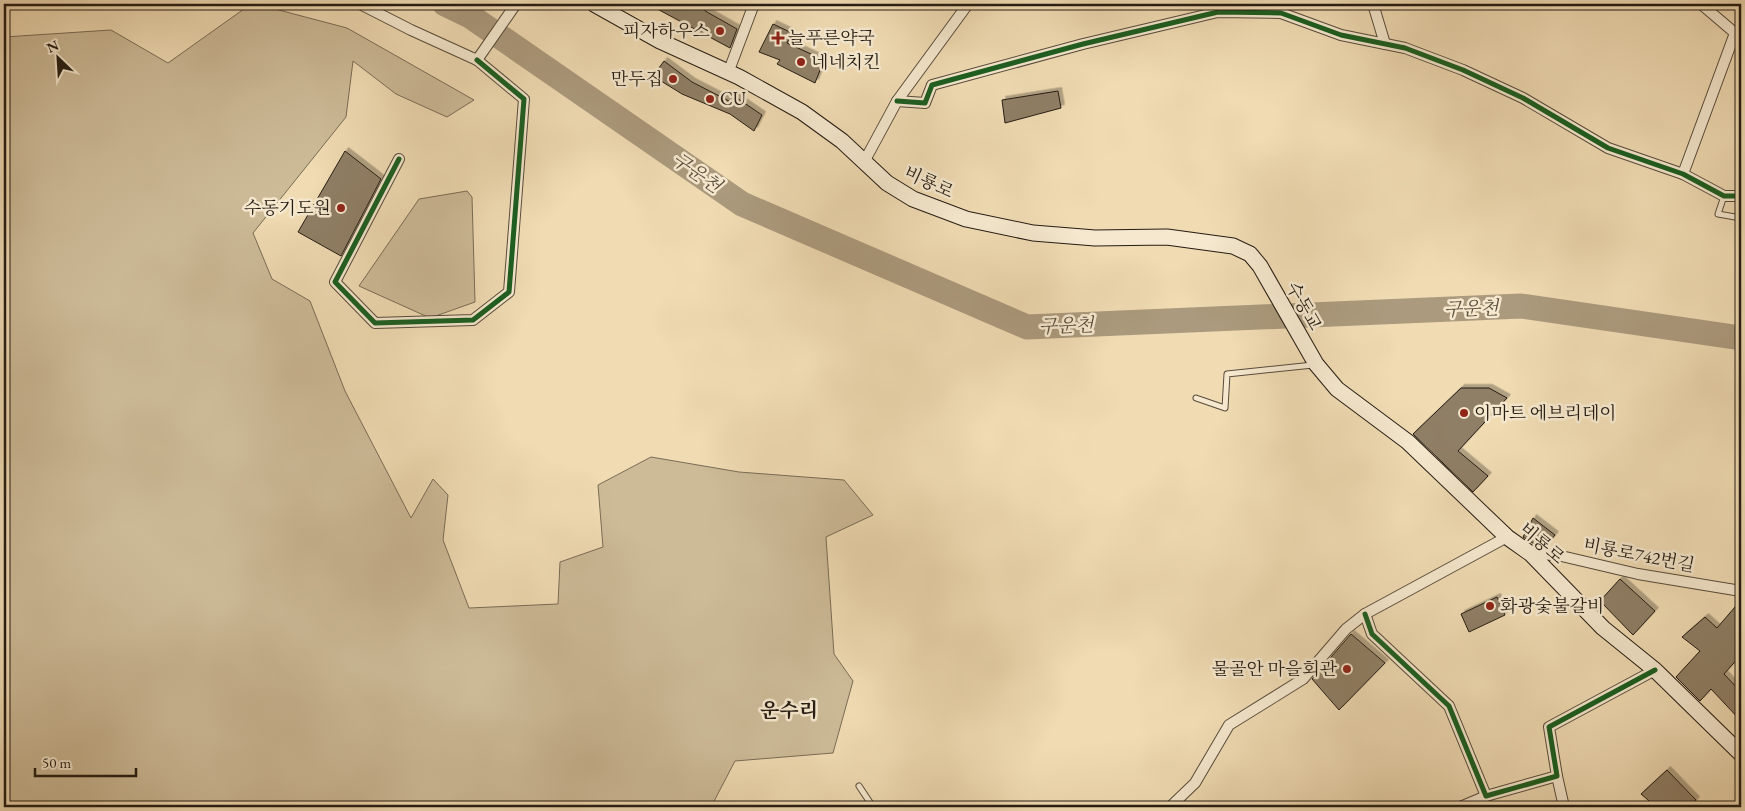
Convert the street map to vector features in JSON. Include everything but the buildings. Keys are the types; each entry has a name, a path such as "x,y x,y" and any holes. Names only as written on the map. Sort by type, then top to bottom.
{"main road":[{"name":"비룡로","path":"594,4 660,41 728,73 802,112 842,141 887,184 913,199 966,219 1033,232 1096,238 1167,237 1233,246 1250,254 1260,266"},
{"name":"수동교","path":"1260,266 1316,364"},
{"name":"비룡로","path":"1316,364 1337,389 1408,442 1507,537 1531,554 1603,628 1655,670 1741,754"}],"street":[{"path":"360,4 411,30 479,58 524,99 509,292 473,320 375,323 335,282 399,159"},
{"path":"479,58 516,4"},
{"path":"728,73 754,4"},
{"path":"864,162 897,100 968,4"},
{"path":"1373,4 1385,44"},
{"path":"1683,174 1735,34 1704,5"},
{"path":"897,100 925,103 932,85 1221,8 1281,13 1341,35 1405,48 1463,70 1523,98 1608,148 1683,174 1724,196 1741,196"},
{"path":"1170,807 1195,783 1229,725 1303,679 1346,629 1366,614 1507,537"},
{"name":"비룡로742번길","path":"1531,554 1557,555 1638,574 1741,591"},
{"path":"1366,614 1372,634 1449,706 1486,796"},
{"path":"1564,807 1549,727 1655,670"},
{"path":"1460,807 1486,796 1557,776"}],"lane":[{"path":"1724,196 1718,214 1741,218"},
{"path":"1196,398 1226,408 1227,374 1316,364"},
{"path":"859,786 873,807"}],"shaded area":[{"path":"251,4 347,28 474,100 447,117 396,94 353,61 346,117 253,233 272,279 310,301 345,391 411,518 433,479 448,495 443,540 469,608 558,604 560,562 603,547 598,485 651,457 739,472 844,480 873,515 826,537 834,654 853,681 833,753 735,761 711,807 4,807 4,37 111,30 168,63"},
{"path":"467,191 472,197 475,302 430,318 359,286 419,199"}],"waterway":[{"name":"구운천","path":"445,4 470,16 742,204 1027,327 1521,306 1741,338"}],"cycle path":[{"path":"897,101 925,103 932,85 1083,44 1218,12 1281,13 1341,35 1405,48 1463,70 1523,98 1608,148 1683,174 1724,196 1741,196"},
{"path":"399,159 335,282 375,323 473,320 509,292 524,99 477,60"},
{"path":"1365,614 1372,634 1449,706 1486,796 1557,776 1549,727 1655,670"}],"place":[{"name":"피자하우스","path":"720,31"},
{"name":"늘푸른약국","path":"778,38"},
{"name":"네네치킨","path":"801,62"},
{"name":"만두집","path":"673,79"},
{"name":"CU","path":"710,99"},
{"name":"수동기도원","path":"341,208"},
{"name":"이마트 에브리데이","path":"1464,413"},
{"name":"화광숯불갈비","path":"1490,606"},
{"name":"물골안 마을회관","path":"1347,669"}],"district":[{"name":"운수리","path":"789,710"}]}
